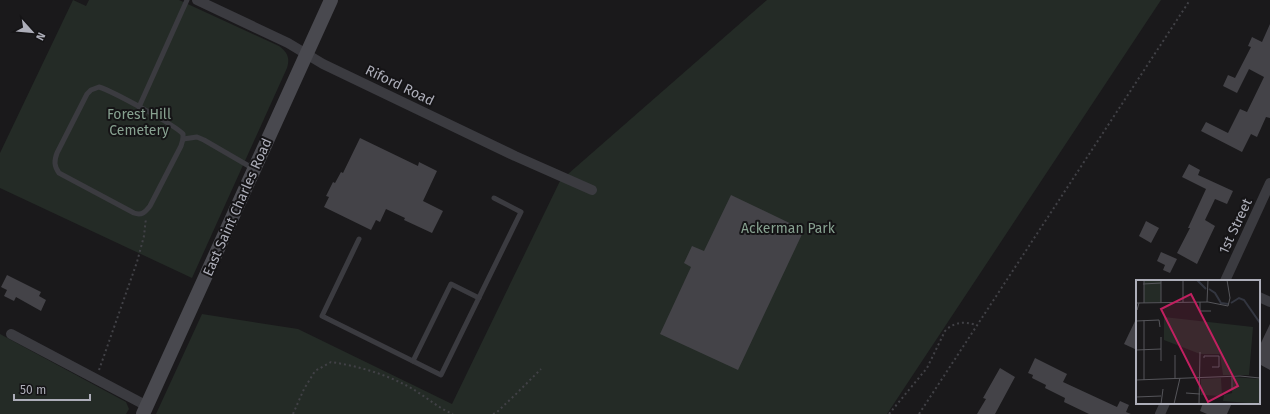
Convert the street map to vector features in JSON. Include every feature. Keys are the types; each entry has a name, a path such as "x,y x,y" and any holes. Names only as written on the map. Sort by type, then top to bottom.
{"main road":[{"name":"East Saint Charles Road","path":"145,410 331,0"}],"street":[{"name":"Riford Road","path":"198,0 288,43 323,64 515,156 592,190"},
{"name":"1st Street","path":"1226,280 1270,183"},
{"path":"1260,297 1270,302"},
{"path":"11,334 95,379 145,410"},
{"path":"1160,414 1165,404"}],"lane":[{"path":"139,107 187,0"},
{"path":"99,87 139,107 180,131 183,134 183,138 181,146 146,211 139,215 59,173 54,164 57,153 91,90 99,87"},
{"path":"183,138 197,138 204,140 254,169"},
{"path":"359,239 322,316 441,375 522,212 494,198"},
{"path":"413,361 451,284 479,298"}],"path":[{"path":"919,414 1190,0"},
{"path":"95,379 109,344 137,262 144,236 146,211"},
{"path":"889,414 927,368 945,332 950,326 958,323 969,323 976,325"},
{"path":"293,414 304,389 315,371 331,362 370,370 389,378 410,388 453,414"},
{"path":"492,414 496,413 541,369"}],"green space":[{"name":"Forest Hill Cemetery","path":"73,0 86,6 89,0 179,0 279,46 288,56 287,68 192,278 0,188 0,153"},
{"name":"Ackerman Park","path":"767,0 1161,0 887,414 156,414 202,314 298,329 452,404 560,181"},
{"path":"0,334 126,402 129,409 126,414 0,414"}],"building":[{"path":"1270,24 1270,118 1266,117 1257,137 1251,134 1242,152 1201,131 1206,122 1228,133 1240,109 1247,112 1264,77 1249,69 1237,93 1223,86 1228,75 1235,78 1251,47 1248,46 1252,37 1262,42"},
{"path":"360,138 418,166 419,162 437,171 423,201 443,211 432,233 404,220 405,218 386,209 380,222 376,220 371,230 324,207 329,197 326,196 333,182 335,183 341,172 343,173"},
{"path":"1189,164 1200,170 1198,175 1233,191 1227,204 1215,199 1205,220 1215,226 1197,264 1177,253 1190,228 1188,228 1206,189 1182,177"},
{"path":"731,195 804,230 738,370 660,334 691,267 684,263 692,246 704,251"},
{"path":"1146,221 1159,228 1151,243 1139,236"},
{"path":"1161,252 1177,259 1170,273 1163,270 1165,265 1157,261"},
{"path":"7,275 41,292 39,296 46,300 41,311 16,297 14,301 4,296 7,290 1,287"},
{"path":"1136,319 1136,350 1124,344"},
{"path":"1270,324 1270,370 1260,365 1260,345"},
{"path":"1035,358 1067,374 1063,382 1117,407 1120,401 1129,405 1126,412 1131,414 1089,414 1064,402 1065,398 1045,388 1046,385 1032,378 1033,375 1028,373"},
{"path":"1000,368 1015,377 995,414 977,414 986,399 983,398"},
{"path":"1203,404 1232,404 1227,414 1207,414 1200,411"}]}
